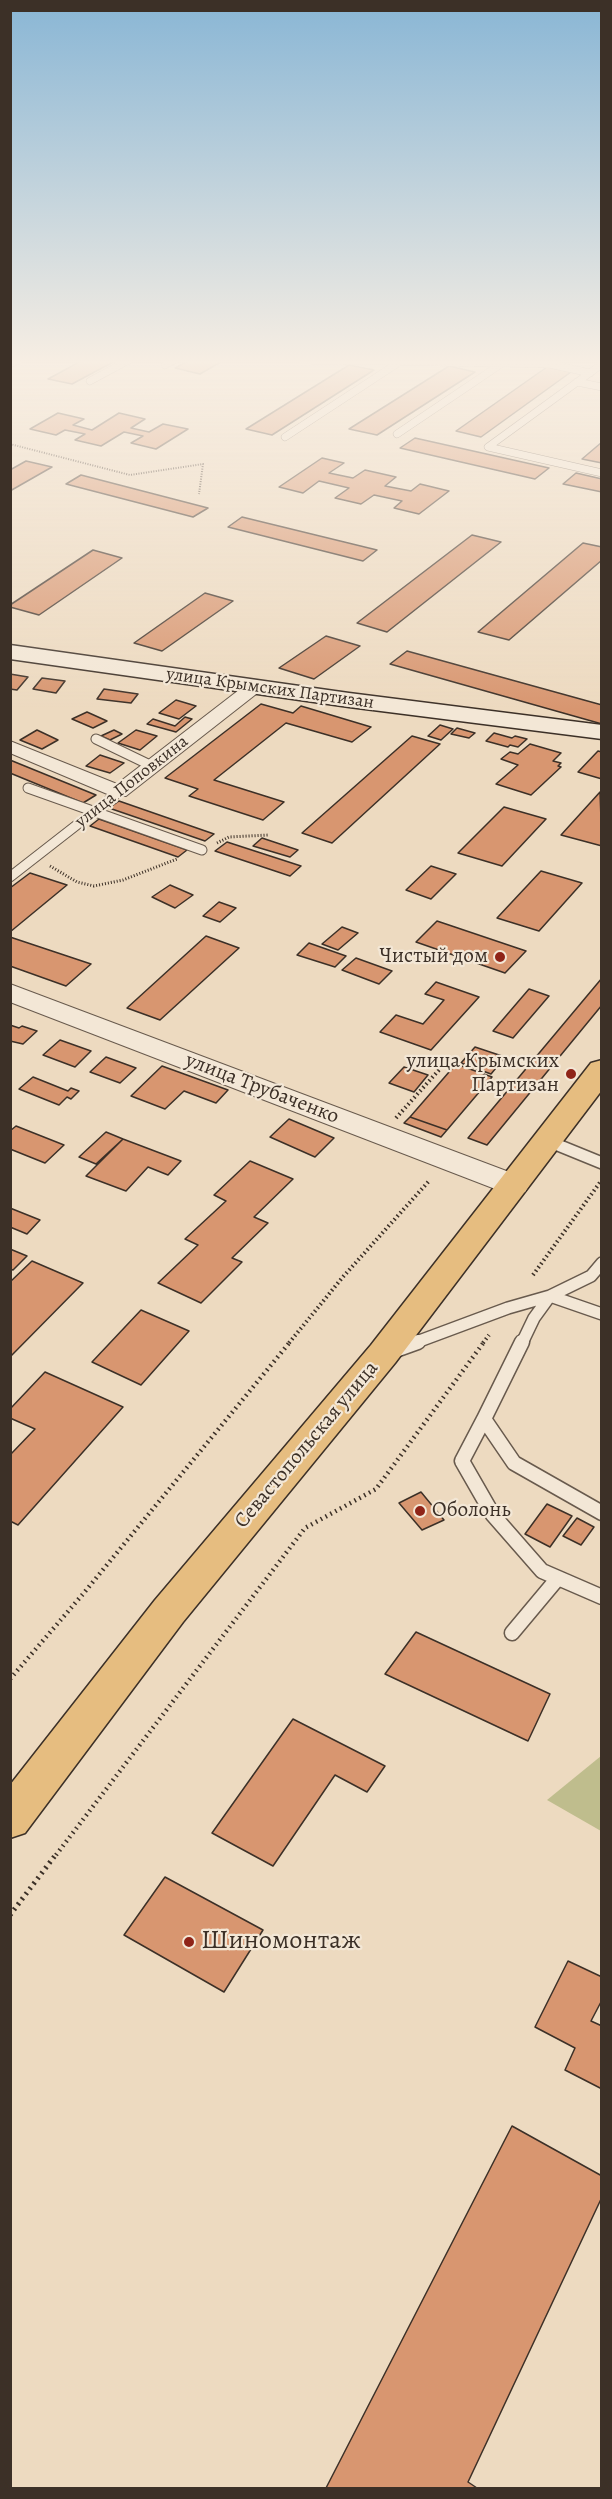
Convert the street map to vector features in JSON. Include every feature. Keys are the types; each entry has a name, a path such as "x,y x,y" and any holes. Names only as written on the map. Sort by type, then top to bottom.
{"main road":[{"name":"улица Крымских Партизан","path":"10,652 254,687 602,732"},
{"name":"Севастопольская улица","path":"10,1819 169,1611 383,1354 602,1069"}],"street":[{"name":"улица Поповкина","path":"119,792 254,687"},
{"path":"10,746 119,792"},
{"name":"улица Трубаченко","path":"10,992 514,1185"}],"lane":[{"path":"96,740 153,766"},
{"path":"28,788 202,850"},
{"name":"улица Поповкина","path":"10,877 119,792"},
{"path":"548,1141 602,1163"},
{"path":"383,1354 508,1308 550,1296 591,1276 602,1263"},
{"path":"550,1296 602,1314"},
{"path":"550,1296 534,1318 462,1461 493,1515 542,1571 602,1597"},
{"path":"484,1419 514,1463 602,1513"},
{"path":"512,1633 558,1578"}],"path":[{"path":"199,494 201,477"},
{"path":"34,857 77,882 94,886 123,880 202,850 229,837 269,835"},
{"path":"393,1121 447,1061 447,1052"},
{"path":"10,1679 83,1594 342,1278 429,1181"},
{"path":"532,1275 602,1181"},
{"path":"10,1915 304,1528 376,1489 489,1334"}],"shaded area":[{"path":"601,1756 601,1831 547,1800"}],"building":[{"path":"10,477 35,477 10,491"},
{"path":"78,477 87,477 208,508 193,517 66,484"},
{"path":"294,477 394,477 385,486 411,491 420,484 449,491 419,514 394,508 402,501 374,495 361,504 335,498 349,488 319,481 303,493 279,487"},
{"path":"572,477 592,477 602,479 602,492 563,484"},
{"path":"242,517 377,550 363,561 228,527"},
{"path":"472,535 501,542 387,632 357,623"},
{"path":"583,543 602,547 602,560 509,640 478,632"},
{"path":"93,550 122,558 39,615 10,607 10,605"},
{"path":"205,593 233,601 162,651 134,643"},
{"path":"326,636 360,646 314,679 279,668"},
{"path":"407,651 602,705 602,724 390,664"},
{"path":"10,674 28,677 17,690 10,689"},
{"path":"42,678 65,681 56,693 33,689"},
{"path":"104,689 138,694 131,703 97,699"},
{"path":"176,700 196,706 179,719 159,713"},
{"path":"261,704 293,713 301,706 371,727 352,742 286,723 214,780 284,802 263,820 189,796 198,789 165,778"},
{"path":"87,712 107,721 93,728 72,719"},
{"path":"185,717 192,719 176,732 147,724 153,719 175,726"},
{"path":"440,725 453,729 441,740 428,736"},
{"path":"457,728 475,733 469,738 451,734"},
{"path":"37,730 58,740 42,749 20,740"},
{"path":"114,730 122,734 110,740 101,736"},
{"path":"136,730 157,736 140,750 118,743"},
{"path":"494,733 527,739 518,747 510,745 508,747 486,741"},
{"path":"412,736 440,744 332,843 302,833"},
{"path":"530,744 561,753 553,761 561,763 558,766 561,767 531,795 496,784 518,765 501,759 510,752 518,754"},
{"path":"598,751 602,752 602,779 578,772"},
{"path":"100,755 124,763 110,773 86,766"},
{"path":"10,760 96,795 83,803 10,773"},
{"path":"600,792 602,846 561,835"},
{"path":"119,801 214,834 205,841 109,808"},
{"path":"504,807 546,819 502,866 458,853"},
{"path":"99,819 187,850 178,857 90,826"},
{"path":"262,838 298,850 290,857 253,846"},
{"path":"227,842 301,866 290,876 215,851"},
{"path":"431,866 456,874 431,899 406,890"},
{"path":"541,871 582,883 539,931 497,918"},
{"path":"30,873 67,885 10,932 10,888"},
{"path":"170,885 193,895 175,908 152,897"},
{"path":"219,902 236,908 220,922 203,916"},
{"path":"437,921 526,951 505,973 416,942"},
{"path":"342,927 358,933 338,950 322,944"},
{"path":"206,936 239,948 160,1020 127,1008"},
{"path":"10,937 91,964 66,986 10,966"},
{"path":"309,943 346,956 335,967 297,955"},
{"path":"356,958 392,971 379,984 342,970"},
{"path":"602,978 602,1005 487,1145 468,1138"},
{"path":"436,982 479,997 431,1050 380,1032 396,1015 423,1024 444,1000 425,994"},
{"path":"529,989 549,996 513,1038 493,1031"},
{"path":"10,1025 37,1031 23,1044 10,1041"},
{"path":"60,1040 91,1051 75,1067 43,1055"},
{"path":"475,1047 505,1057 491,1074 461,1063"},
{"path":"106,1057 136,1068 120,1083 90,1072"},
{"path":"456,1064 492,1077 447,1130 410,1117"},
{"path":"162,1066 228,1090 216,1103 184,1091 165,1109 131,1096"},
{"path":"404,1067 428,1075 414,1092 389,1083"},
{"path":"33,1077 68,1091 71,1088 79,1091 71,1099 67,1097 59,1105 19,1089"},
{"path":"410,1117 447,1130 441,1137 404,1123"},
{"path":"289,1119 334,1138 315,1157 270,1137"},
{"path":"16,1126 64,1145 45,1163 10,1149 10,1131"},
{"path":"106,1132 123,1139 96,1164 79,1157"},
{"path":"123,1139 181,1161 168,1175 148,1167 126,1191 86,1176"},
{"path":"250,1161 293,1179 254,1217 268,1223 232,1258 242,1262 201,1303 158,1283 198,1245 185,1239 226,1201 214,1195"},
{"path":"10,1208 40,1220 27,1234 10,1227"},
{"path":"10,1249 27,1256 13,1270 10,1269"},
{"path":"32,1261 83,1283 10,1357 10,1282"},
{"path":"141,1310 189,1331 141,1385 92,1362"},
{"path":"45,1372 123,1407 18,1525 10,1521 10,1455 35,1429 10,1418 10,1409"},
{"path":"421,1492 444,1520 422,1530 399,1503"},
{"path":"547,1504 572,1516 550,1547 525,1534"},
{"path":"577,1518 594,1527 581,1545 563,1536"},
{"path":"416,1632 550,1694 528,1741 385,1674"},
{"path":"293,1719 385,1766 367,1792 335,1775 273,1866 212,1833"},
{"path":"165,1877 263,1930 224,1992 124,1935"},
{"path":"568,1961 602,1977 602,2000 591,2021 602,2026 602,2089 565,2070 575,2048 535,2027"},
{"path":"512,2126 602,2176 602,2197 468,2482 477,2488 326,2488"}],"place":[{"name":"Чистый дом","path":"500,957"},
{"name":"улица Крымских Партизан","path":"571,1074"},
{"name":"Оболонь","path":"420,1511"},
{"name":"Шиномонтаж","path":"189,1942"}]}
